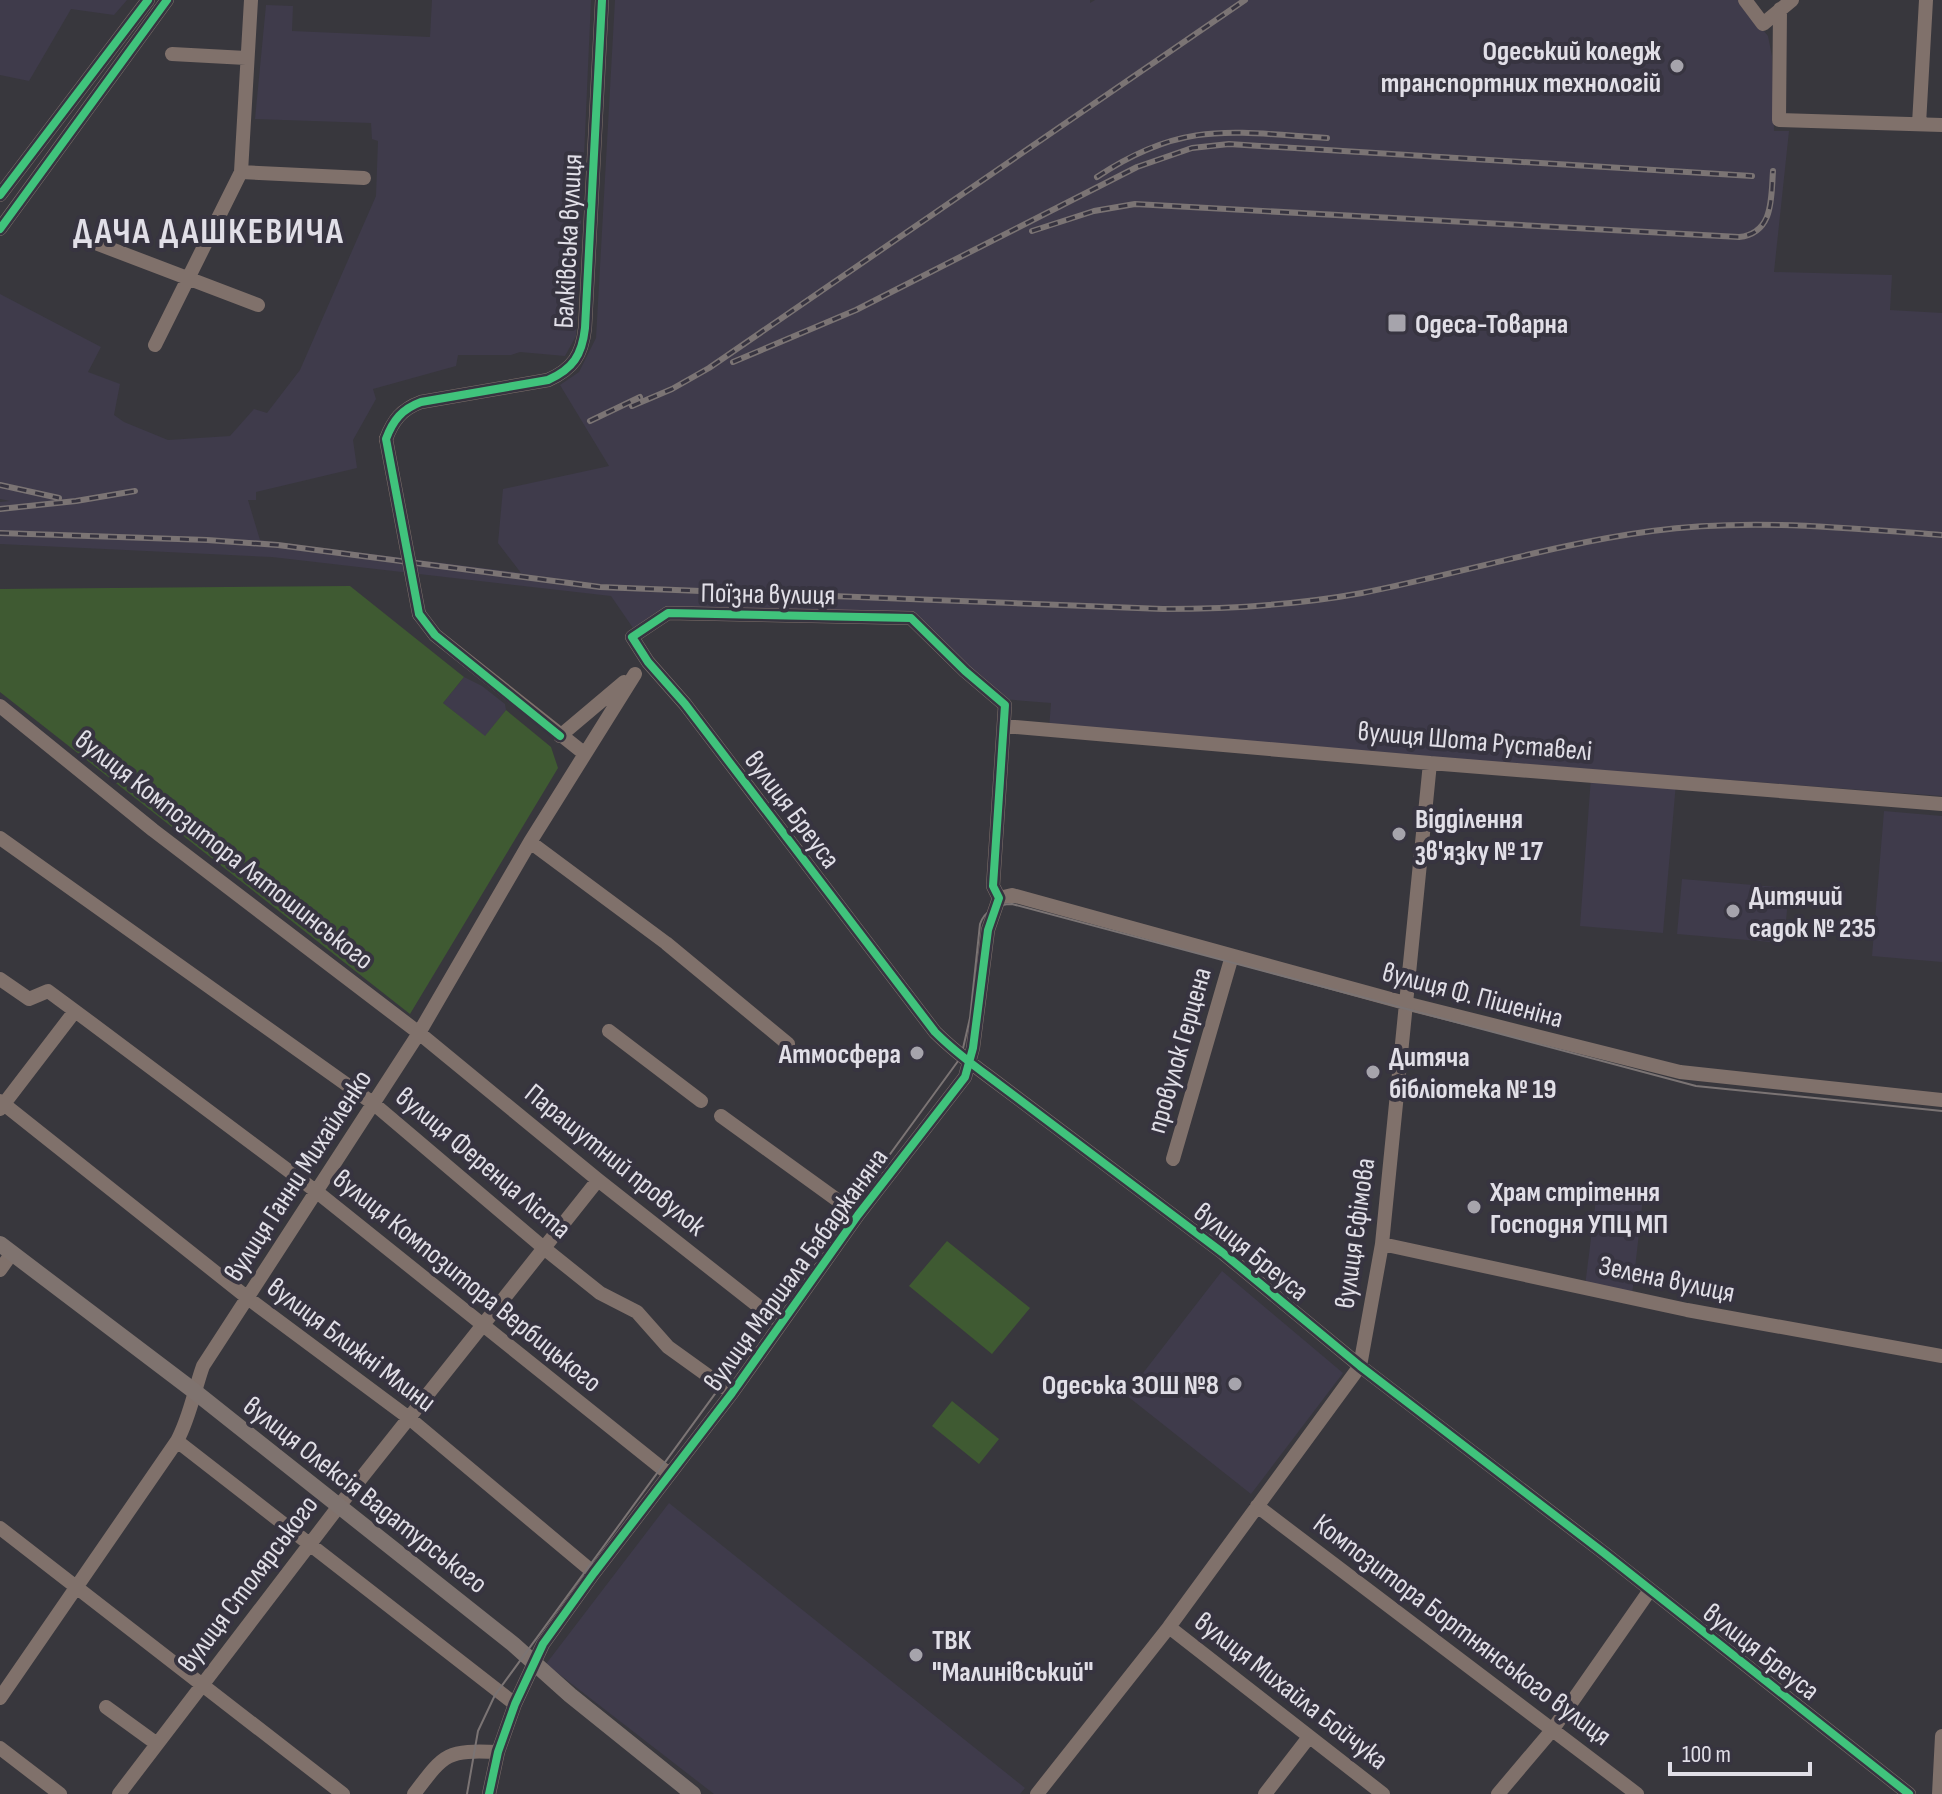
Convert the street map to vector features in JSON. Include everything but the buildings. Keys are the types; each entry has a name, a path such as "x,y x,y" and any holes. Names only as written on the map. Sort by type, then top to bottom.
{"main road":[{"name":"вулиця Олексія Вадатурського","path":"6,1248 194,1391 513,1644 532,1663 693,1794"}],"street":[{"path":"0,195 148,0"},
{"path":"0,229 167,0"},
{"path":"155,345 241,172 251,0"},
{"name":"Балківська вулиця","path":"560,736 435,635 419,614 386,439 391,425 407,407 548,380 564,373 576,362 583,345 585,328 602,0"},
{"path":"1745,0 1763,24 1786,5"},
{"path":"1919,124 1926,0"},
{"path":"1786,5 1779,120 1942,125"},
{"path":"172,54 246,58"},
{"path":"241,172 364,178"},
{"path":"0,242 16,205"},
{"path":"98,244 258,305"},
{"name":"Поїзна вулиця","path":"632,637 668,613 911,618"},
{"name":"вулиця Маршала Бабаджаняна","path":"489,1794 498,1752 532,1663 594,1573 732,1393 858,1215 965,1077 971,1063 988,930 999,898 993,886 1005,705 911,618"},
{"name":"вулиця Бреуса","path":"632,637 648,662 685,704 935,1032 971,1063 1223,1253 1360,1366 1909,1794"},
{"name":"вулиця Ганни Михайленко","path":"560,736 648,662"},
{"name":"вулиця Ганни Михайленко","path":"0,1698 177,1441 187,1421 203,1366 419,1033 530,842 635,674"},
{"name":"вулиця Композитора Лятошинського","path":"0,706 164,838 419,1033"},
{"name":"вулиця Шота Руставелі","path":"1004,726 1942,804"},
{"path":"560,736 585,754"},
{"name":"вулиця Єфімова","path":"1037,1794 1169,1627 1360,1366 1382,1244 1430,763"},
{"name":"вулиця Ференца Ліста","path":"0,838 374,1104 545,1249 600,1293 637,1312 668,1347 732,1393"},
{"path":"530,842 666,943 788,1044"},
{"name":"вулиця Ф. Пішеніна","path":"999,898 1012,895 1405,1003 1680,1072 1942,1100"},
{"name":"провулок Герцена","path":"1173,1159 1232,956"},
{"name":"вулиця Композитора Вербицького","path":"0,979 29,999 48,991 317,1192 669,1474"},
{"path":"1,1105 75,1011"},
{"path":"609,1031 701,1101"},
{"name":"Парашутний провулок","path":"419,1033 598,1180 781,1324"},
{"name":"вулиця Ближні Млини","path":"1,1105 249,1299 409,1418 594,1573"},
{"path":"721,1116 858,1215"},
{"name":"вулиця Столярського","path":"119,1794 339,1506 598,1180"},
{"name":"Зелена вулиця","path":"1382,1244 1687,1310 1942,1356"},
{"path":"0,1270 6,1248"},
{"path":"177,1441 515,1704"},
{"name":"Композитора Бортнянського вулиця","path":"1257,1506 1637,1794"},
{"path":"0,1528 343,1794"},
{"path":"1498,1794 1553,1729 1650,1590"},
{"name":"вулиця Михайла Бойчука","path":"1169,1627 1383,1794"},
{"path":"106,1707 157,1744"},
{"path":"1939,1794 1942,1736"},
{"path":"1265,1794 1309,1737"},
{"path":"0,1748 60,1794"},
{"path":"414,1794 438,1763 450,1754 461,1751 498,1752"}],"shaded area":[{"path":"0,0 127,0 114,15 71,9 29,81 0,75"},
{"path":"432,0 591,0 576,336 565,356 520,352 511,355 458,355 456,366 373,389 376,399 353,440 357,468 256,492 256,500 248,500 260,540 521,573 498,543 503,489 609,466 560,385 579,372 596,338 615,0 1090,0 1090,3 1095,0 1738,0 1768,36 1772,56 1774,131 1789,131 1774,272 1892,275 1890,310 1942,313 1942,796 1049,729 1051,703 1002,699 914,615 667,609 633,628 611,596 272,557 0,544 0,502 10,501 0,499 0,294 101,347 88,372 120,384 114,415 124,422 168,440 230,436 254,409 267,413 300,370 376,196 378,141 372,139 371,123 255,119 266,5 293,6 292,31 430,37"},
{"path":"464,677 505,704 506,710 485,737 443,703"},
{"path":"1591,777 1676,783 1663,933 1580,926"},
{"path":"1884,811 1942,816 1942,962 1872,956"},
{"name":"Дитячий садок № 235","path":"1682,879 1789,888 1784,943 1677,934"},
{"path":"1598,1183 1644,1189 1632,1295 1585,1286"},
{"name":"Одеська ЗОШ №8","path":"1222,1271 1343,1373 1251,1494 1126,1395"},
{"path":"669,1503 1025,1788 1020,1794 714,1794 546,1664"}],"green space":[{"path":"350,586 464,677 443,703 485,736 506,710 551,747 558,768 410,1014 0,692 0,589"},
{"path":"947,1241 1030,1308 992,1354 909,1286"},
{"path":"952,1401 999,1439 979,1464 932,1426"}],"tram line":[{"path":"467,1794 478,1731 495,1695 961,1057 970,1018 980,924 985,915 997,907 1012,904 1696,1086 1942,1111"}],"railway":[{"path":"632,406 672,389 709,368 1245,0"},
{"path":"1097,177 1156,146 1182,138 1235,133 1327,138"},
{"path":"733,362 856,310 1137,167 1192,148 1229,144 1752,176"},
{"path":"1032,231 1094,211 1135,204 1739,237 1759,229 1765,221 1771,203 1773,171"},
{"path":"590,421 640,397"},
{"path":"0,485 59,498"},
{"path":"0,509 135,491"},
{"path":"0,533 278,545 600,587 1163,609 1312,601 1362,593 1579,544 1688,527 1797,526 1942,535"}],"cycle path":[{"path":"0,195 148,0"},
{"path":"0,229 167,0"},
{"path":"560,736 435,635 419,614 386,439 399,416 414,405 548,380 570,366 579,353 585,328 602,0"},
{"path":"489,1794 498,1752 515,1704 543,1644 732,1393 858,1215 965,1077 973,1048 988,930 999,898 993,886 1005,705 911,618 668,613 632,637 648,662 685,704 941,1038 954,1050 961,1055 967,1060 974,1066 1223,1253 1360,1366 1604,1553 1909,1794"}],"place":[{"name":"Одеський коледж транспортних технологій","path":"1677,66"},
{"name":"Одеса-Товарна","path":"1397,323"},
{"name":"Відділення зв'язку № 17","path":"1399,834"},
{"name":"Дитячий садок № 235","path":"1733,911"},
{"name":"Атмосфера","path":"917,1053"},
{"name":"Дитяча бібліотека № 19","path":"1373,1072"},
{"name":"Храм стрітення Господня УПЦ МП","path":"1474,1207"},
{"name":"Одеська ЗОШ №8","path":"1235,1384"},
{"name":"ТВК \"Малинівський\"","path":"916,1655"}],"district":[{"name":"ДАЧА ДАШКЕВИЧА","path":"209,230"}]}
